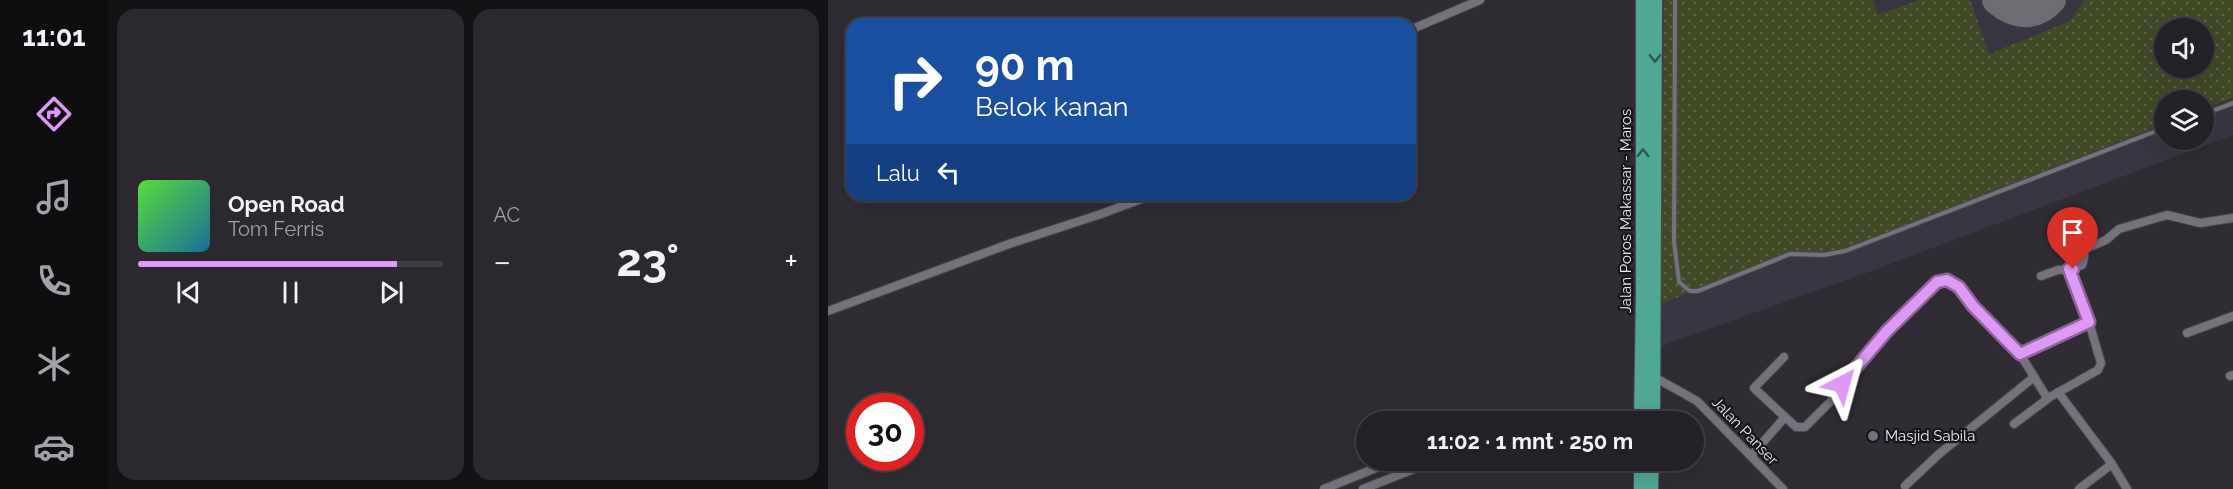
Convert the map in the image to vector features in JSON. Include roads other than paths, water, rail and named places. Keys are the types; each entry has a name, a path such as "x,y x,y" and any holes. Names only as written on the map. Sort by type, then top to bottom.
{"highway":[{"name":"Jalan Poros Makassar - Maros","path":"1649,1 1653,411"},
{"name":"Jalan Poros Makassar - Maros","path":"1641,411 1649,1"},
{"path":"1641,471 1641,489"},
{"path":"1651,489 1652,471"}],"street":[{"path":"1416,27 1480,0"},
{"path":"828,311 1009,244 1136,201"},
{"path":"2041,276 2082,265 2085,249 2080,214"},
{"path":"2085,249 2106,240 2119,229 2167,215 2200,223 2233,218"},
{"path":"2014,424 2054,394 2100,367 2101,363 2089,322 2069,269"},
{"path":"1784,357 1754,388 1796,427 1805,427 1836,396 1847,377 1887,331 1937,282 1947,280 1959,287 1973,306 2020,354 2043,394 2054,394"},
{"path":"2187,333 2233,316"},
{"path":"2020,354 2089,322"},
{"path":"1905,486 1939,454 2034,376"},
{"name":"Jalan Panser","path":"1654,377 1697,401 1710,412 1783,489"},
{"path":"2054,394 2112,464 2127,489"},
{"path":"1750,456 1785,417"},
{"path":"2079,489 2112,464"},
{"path":"1324,489 1369,471"},
{"path":"1363,489 1409,471"}],"lane":[{"path":"1675,0 1674,242 1679,282 1690,291 1698,291 1790,254 1824,255 1845,251 2154,132"},
{"path":"2214,110 2233,103"}],"place":[{"name":"Masjid Sabila","path":"1873,436"}]}
